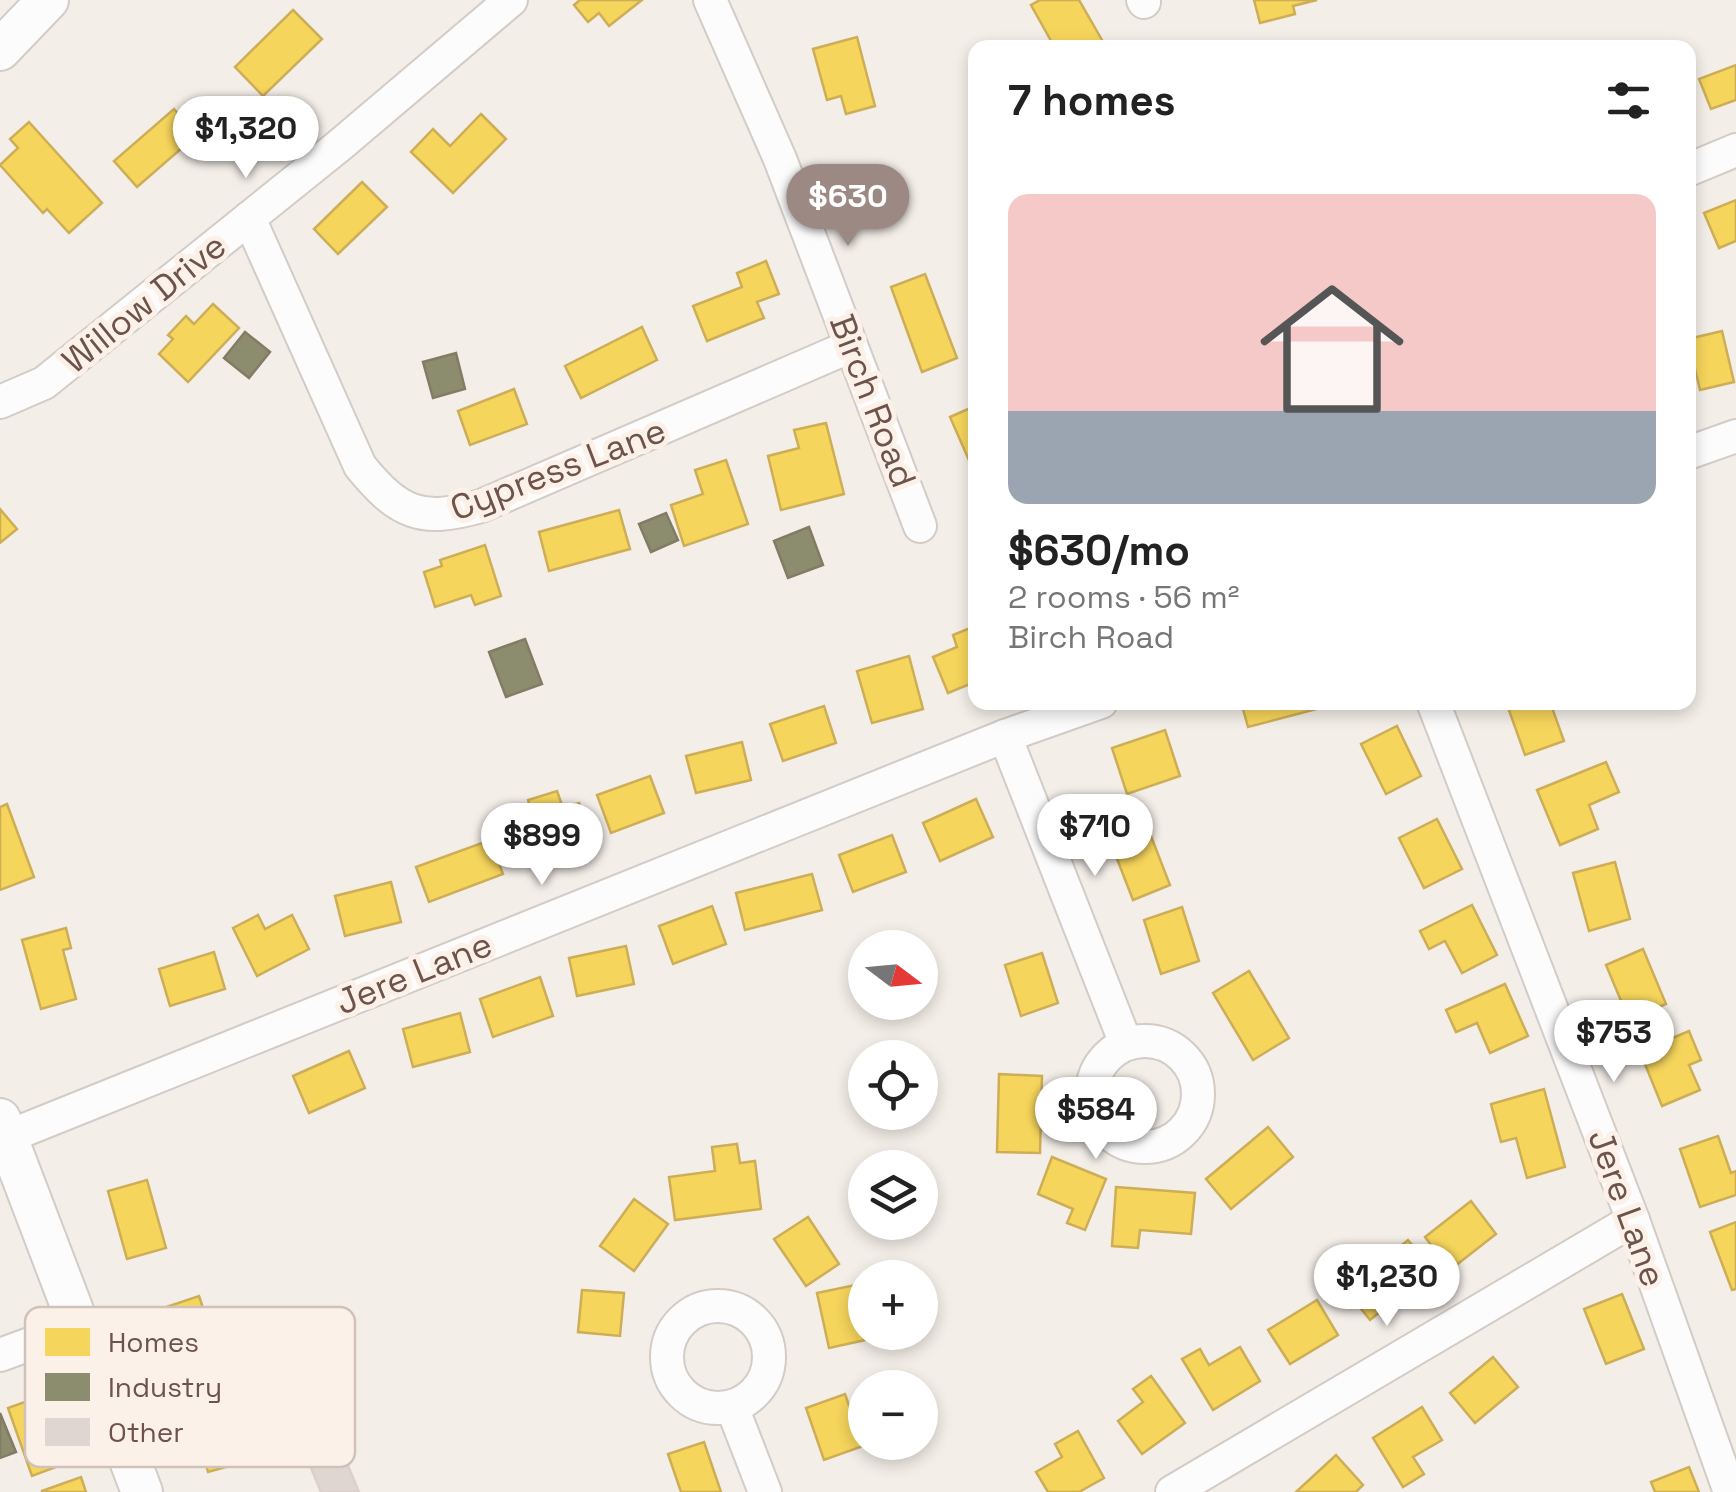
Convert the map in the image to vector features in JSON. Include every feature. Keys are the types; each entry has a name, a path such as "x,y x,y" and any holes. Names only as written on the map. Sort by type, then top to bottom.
{"street":[{"path":"0,50 48,0"},
{"name":"Willow Drive","path":"0,402 44,382 511,0"},
{"name":"Birch Road","path":"710,0 780,159 920,526"},
{"path":"1696,167 1736,150"},
{"name":"Cypress Lane","path":"249,218 360,466 386,498 423,516 445,516 482,506 851,346"},
{"path":"1696,450 1736,436"},
{"name":"Jere Lane","path":"4,1128 1078,710"},
{"name":"Jere Lane","path":"1436,710 1633,1220 1730,1492"},
{"path":"1005,736 1126,1044"},
{"path":"4,1128 72,1307"},
{"path":"1172,1492 1633,1220"},
{"path":"0,1356 25,1347"},
{"path":"732,1407 764,1492"},
{"path":"133,1467 142,1492"}],"building: Homes":[{"path":"580,0 642,0 609,26 599,13 588,22 574,5"},
{"path":"1040,0 1079,0 1102,40 1051,40 1031,5"},
{"path":"1254,0 1317,0 1293,6 1295,14 1260,23"},
{"path":"293,10 322,39 263,96 235,67"},
{"path":"857,37 875,106 846,114 841,96 827,100 813,49"},
{"path":"1736,65 1736,100 1711,109 1699,79"},
{"path":"174,109 197,135 137,187 114,161"},
{"path":"481,114 506,139 453,193 411,152 433,129 450,146"},
{"path":"29,122 102,203 69,233 47,209 43,213 0,165 18,148 10,139"},
{"path":"362,182 387,207 338,254 314,229"},
{"path":"1736,200 1736,241 1719,248 1704,213"},
{"path":"766,261 779,294 757,302 764,318 707,341 693,306 742,287 737,273"},
{"path":"925,274 957,358 922,372 891,287"},
{"path":"213,304 239,328 188,382 159,354 173,339 168,335 186,316 194,324"},
{"path":"642,327 657,360 581,398 565,366"},
{"path":"1722,331 1734,382 1700,390 1696,337"},
{"path":"514,389 527,424 470,445 458,411"},
{"path":"968,409 968,458 950,417"},
{"path":"826,423 844,494 781,510 768,456 799,448 794,430"},
{"path":"726,460 748,524 684,546 671,505 703,494 695,470"},
{"path":"0,509 17,529 0,543"},
{"path":"619,510 630,549 549,571 539,532"},
{"path":"485,545 501,596 475,605 471,595 435,607 424,572 442,566 440,560"},
{"path":"968,629 968,685 948,693 933,657 957,647 953,635"},
{"path":"909,656 923,709 872,723 857,671"},
{"path":"824,706 836,743 783,761 770,724"},
{"path":"1243,710 1313,710 1248,727"},
{"path":"1509,710 1553,710 1564,741 1525,755"},
{"path":"1397,726 1421,776 1386,794 1361,744"},
{"path":"1165,730 1180,776 1127,794 1112,748"},
{"path":"742,742 751,780 696,793 686,756"},
{"path":"1606,762 1619,792 1589,805 1598,829 1560,845 1537,790"},
{"path":"650,776 664,813 611,833 597,795"},
{"path":"557,791 563,808 579,803 592,844 521,866 509,828 534,820 528,800"},
{"path":"976,799 993,837 940,861 923,823"},
{"path":"7,804 34,877 0,890 0,807"},
{"path":"1437,819 1462,869 1424,888 1399,838"},
{"path":"1149,831 1170,885 1133,900 1112,846"},
{"path":"892,835 906,872 853,892 839,855"},
{"path":"490,840 503,874 429,902 416,867"},
{"path":"1615,862 1630,919 1589,931 1573,873"},
{"path":"812,874 822,910 745,930 736,893"},
{"path":"391,882 401,922 345,936 335,896"},
{"path":"1472,905 1497,955 1462,973 1445,941 1429,949 1420,931"},
{"path":"712,906 726,944 673,964 659,926"},
{"path":"1182,907 1199,961 1161,974 1144,920"},
{"path":"258,915 265,929 292,915 309,949 257,976 233,928"},
{"path":"66,928 71,948 63,950 76,999 41,1009 22,940"},
{"path":"626,946 634,984 577,996 569,958"},
{"path":"1643,949 1666,1004 1629,1020 1606,965"},
{"path":"214,952 225,989 170,1006 159,969"},
{"path":"1042,953 1058,1003 1021,1016 1005,965"},
{"path":"1249,971 1289,1038 1253,1060 1213,993"},
{"path":"540,977 553,1016 493,1037 480,999"},
{"path":"1505,984 1528,1036 1490,1053 1477,1023 1456,1032 1446,1010"},
{"path":"460,1013 470,1052 413,1067 403,1029"},
{"path":"1689,1031 1701,1060 1689,1065 1700,1090 1662,1106 1640,1052"},
{"path":"349,1051 365,1088 309,1113 293,1076"},
{"path":"999,1074 1042,1076 1040,1153 997,1152"},
{"path":"1544,1089 1565,1167 1527,1178 1516,1138 1501,1142 1491,1104"},
{"path":"1268,1127 1293,1157 1231,1209 1206,1179"},
{"path":"1718,1136 1731,1173 1736,1171 1736,1195 1700,1207 1680,1149"},
{"path":"737,1144 740,1163 755,1161 761,1209 675,1220 669,1177 715,1171 712,1147"},
{"path":"1052,1157 1106,1179 1085,1230 1067,1223 1073,1209 1038,1194"},
{"path":"147,1180 166,1248 127,1259 108,1191"},
{"path":"1116,1187 1195,1193 1191,1234 1140,1230 1138,1248 1112,1246"},
{"path":"634,1199 668,1224 634,1271 600,1246"},
{"path":"1471,1201 1496,1234 1450,1270 1425,1237"},
{"path":"808,1217 839,1264 806,1286 774,1239"},
{"path":"1736,1222 1736,1289 1732,1290 1710,1232"},
{"path":"1408,1240 1432,1269 1370,1320 1336,1277 1370,1249 1380,1263"},
{"path":"848,1287 848,1344 829,1348 817,1293"},
{"path":"582,1290 624,1293 620,1336 578,1332"},
{"path":"1622,1294 1644,1349 1606,1364 1584,1309"},
{"path":"199,1296 203,1307 166,1307"},
{"path":"1317,1300 1338,1335 1290,1364 1268,1330"},
{"path":"1240,1347 1260,1381 1213,1410 1182,1359 1200,1349 1209,1365"},
{"path":"1493,1357 1518,1387 1475,1423 1450,1393"},
{"path":"1151,1376 1185,1423 1142,1454 1118,1421 1143,1402 1133,1389"},
{"path":"845,1394 848,1451 824,1460 806,1408"},
{"path":"25,1402 25,1456 8,1408"},
{"path":"1422,1407 1442,1440 1413,1457 1424,1474 1403,1487 1373,1438"},
{"path":"1078,1431 1104,1478 1079,1492 1048,1492 1036,1472 1062,1457 1055,1444"},
{"path":"704,1442 721,1492 681,1492 668,1454"},
{"path":"1336,1455 1363,1485 1356,1492 1296,1492"},
{"path":"29,1467 56,1467 32,1476"},
{"path":"1689,1467 1699,1492 1655,1492 1651,1482"},
{"path":"81,1477 86,1492 42,1492 42,1491"}],"building: Industry":[{"path":"245,332 270,352 249,378 224,358"},
{"path":"456,353 465,389 433,398 423,362"},
{"path":"666,513 678,540 651,552 639,524"},
{"path":"809,527 823,565 788,578 774,541"},
{"path":"525,639 542,684 506,697 489,652"},
{"path":"0,1413 16,1452 0,1458"}],"building: Other":[{"path":"311,1467 348,1467 359,1492 321,1492"}]}
